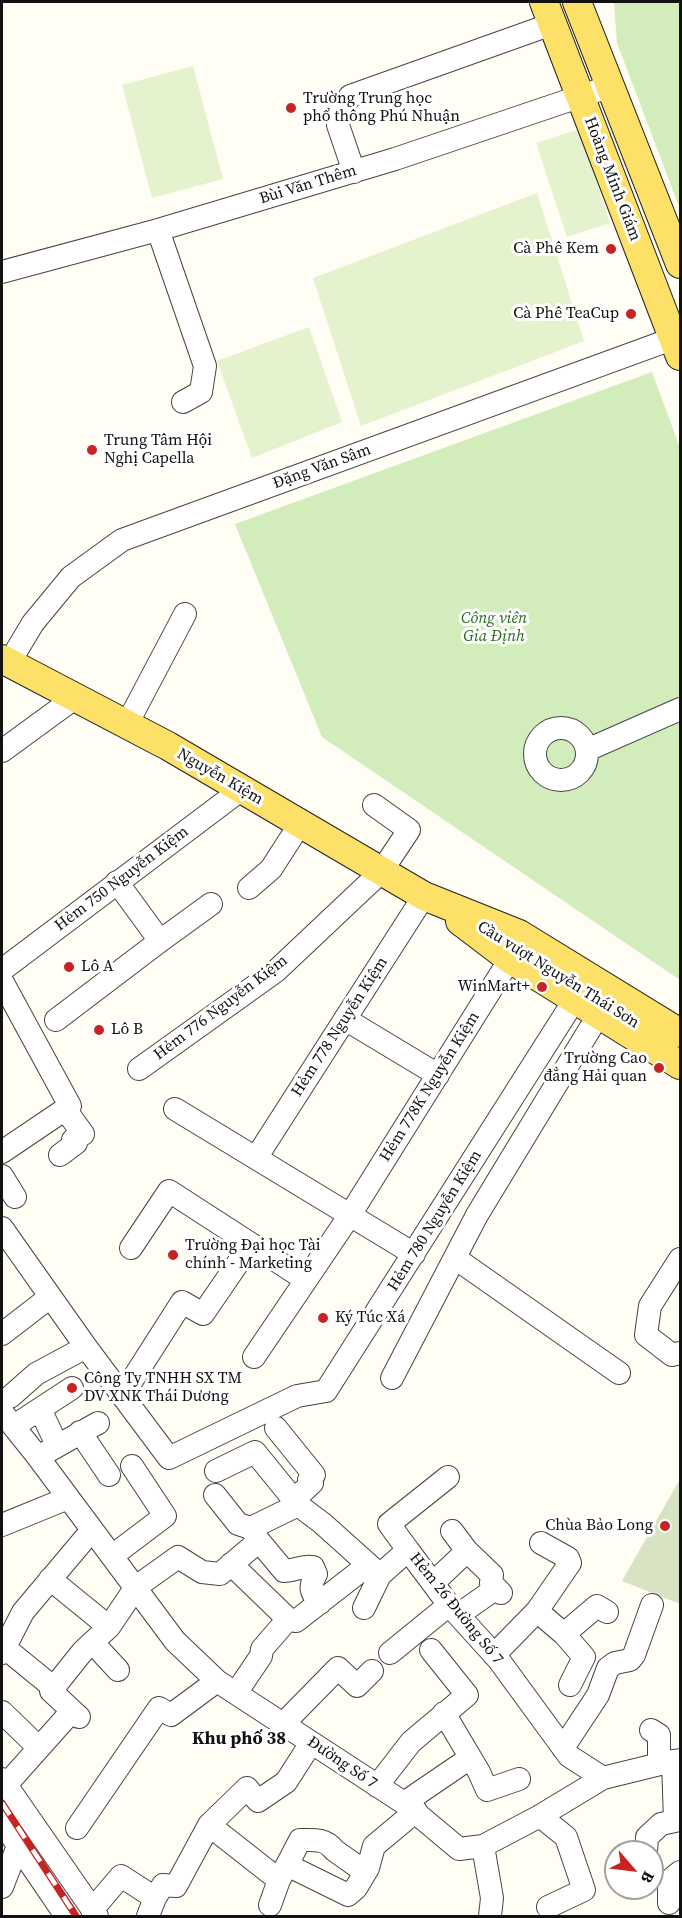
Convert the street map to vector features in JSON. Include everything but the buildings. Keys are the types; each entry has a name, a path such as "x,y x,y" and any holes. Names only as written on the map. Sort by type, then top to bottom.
{"main road":[{"name":"Hoàng Minh Giám","path":"577,2 681,264"},
{"name":"Hoàng Minh Giám","path":"548,13 678,344"},
{"name":"Nguyễn Kiệm","path":"5,661 127,724 429,899 519,934 681,1033"},
{"name":"Cầu vượt Nguyễn Thái Sơn","path":"429,899 511,952 681,1051"},
{"path":"511,952 575,999 681,1065"}],"street":[{"path":"354,172 338,125 339,115 350,96 548,13"},
{"name":"Bùi Văn Thêm","path":"4,266 158,230 354,172 611,86"},
{"path":"158,230 205,366 201,392 183,402"},
{"name":"Đặng Văn Sâm","path":"5,661 71,578 122,540 678,344"},
{"path":"127,724 185,614"},
{"path":"2,751 76,697"},
{"path":"587,750 681,709"},
{"name":"Hẻm 750 Nguyễn Kiệm","path":"2,970 242,789"},
{"name":"Hẻm 776 Nguyễn Kiệm","path":"139,1069 276,970 381,872 409,830 374,805"},
{"path":"249,888 271,869 300,824"},
{"path":"117,882 160,940"},
{"name":"Hẻm 778 Nguyễn Kiệm","path":"256,1158 345,1019 429,899"},
{"path":"56,1020 211,904"},
{"name":"Hẻm 778K Nguyễn Kiệm","path":"254,1357 350,1215 438,1075 511,952"},
{"path":"2,981 70,1106 2,1152"},
{"name":"Hẻm 780 Nguyễn Kiệm","path":"5,1242 50,1297 169,1458 297,1396 326,1391 575,999"},
{"path":"392,1378 477,1215 599,1014"},
{"path":"345,1019 438,1075"},
{"path":"60,1155 76,1143 73,1140 83,1134 65,1109"},
{"path":"176,1109 414,1254"},
{"path":"2,1176 15,1197"},
{"path":"131,1248 169,1191 306,1280"},
{"path":"122,1395 182,1302 203,1314 252,1244"},
{"path":"455,1258 619,1373"},
{"path":"681,1259 650,1306 646,1335 672,1355 681,1353"},
{"path":"2,1334 50,1297"},
{"path":"8,1412 36,1374 86,1347"},
{"path":"8,1412 40,1409 72,1388"},
{"path":"40,1409 48,1451 89,1428 109,1475"},
{"name":"Đường Số 7","path":"8,1412 48,1451 68,1498 176,1641 217,1681 410,1807 459,1849 483,1846 540,1816 603,1778 671,1762"},
{"path":"276,1428 314,1475 309,1480 312,1483 299,1495 298,1505"},
{"path":"216,1471 255,1452 298,1505 322,1523 374,1570 364,1608"},
{"path":"112,1556 165,1516 132,1466"},
{"path":"408,1550 389,1524 448,1477"},
{"path":"215,1495 238,1524 255,1534 284,1571 294,1571 303,1566 313,1567 316,1574 310,1585 311,1593 320,1603"},
{"path":"2,1525 68,1498"},
{"path":"298,1505 255,1534 220,1574 202,1572 178,1557 135,1587 109,1627 51,1691 75,1714 4,1782 94,1913 121,1876 151,1907 163,1885 176,1886 209,1825 247,1788 258,1801 286,1782 311,1743"},
{"path":"54,1688 3,1648 23,1612 92,1530"},
{"path":"390,1653 454,1610 498,1591 491,1583 492,1575 467,1551 452,1531"},
{"path":"494,1655 537,1611 570,1561 541,1543"},
{"name":"Hẻm 26 Đường Số 7","path":"288,1618 296,1621 320,1603 408,1550 454,1610 494,1655 569,1756 603,1778"},
{"path":"433,1583 467,1551"},
{"path":"231,1564 288,1618 262,1649 261,1656 236,1693"},
{"path":"50,1579 109,1627"},
{"path":"563,1748 598,1695 608,1668 615,1663 630,1660 634,1655 652,1605"},
{"path":"564,1634 597,1606 607,1612"},
{"path":"537,1611 564,1634 585,1657 570,1685"},
{"path":"93,1643 118,1670"},
{"path":"377,1786 411,1742 467,1695 431,1650"},
{"path":"283,1724 338,1668 357,1686 372,1671"},
{"path":"77,1828 159,1708 171,1715 217,1681"},
{"path":"2,1712 39,1748"},
{"path":"444,1713 487,1790 519,1779"},
{"path":"646,1840 661,1824 675,1821 671,1762 659,1735 651,1730"},
{"path":"209,1825 259,1866 348,1895 356,1888 365,1872 374,1846 410,1807 470,1758"},
{"path":"540,1816 566,1837 584,1890 548,1907"},
{"path":"2,1821 66,1917"},
{"path":"273,1913 283,1873 300,1840 320,1840 332,1846 334,1850 365,1872"},
{"path":"2,1887 18,1846"},
{"path":"483,1846 492,1898 490,1917"},
{"path":"669,1903 669,1881 681,1872"}],"green space":[{"path":"614,2 680,2 680,209 617,43"},
{"path":"193,66 223,179 152,198 122,85"},
{"path":"580,129 610,223 567,237 536,143"},
{"path":"537,193 584,341 361,426 313,278"},
{"path":"309,327 342,422 252,458 217,361"},
{"name":"Công viên Gia Định","path":"652,372 680,448 680,980 322,737 235,524"},
{"name":"Chùa Bảo Long","path":"680,1479 680,1604 622,1581"}],"railway":[{"path":"2,1803 76,1916"}],"place":[{"name":"Trường Trung học phổ thông Phú Nhuận","path":"291,108"},
{"name":"Cà Phê Kem","path":"611,249"},
{"name":"Cà Phê TeaCup","path":"631,314"},
{"name":"Trung Tâm Hội Nghị Capella","path":"92,450"},
{"name":"Lô A","path":"69,967"},
{"name":"WinMart+","path":"542,987"},
{"name":"Lô B","path":"99,1030"},
{"name":"Trường Cao đẳng Hải quan","path":"659,1068"},
{"name":"Trường Đại học Tài chính - Marketing","path":"173,1255"},
{"name":"Ký Túc Xá","path":"323,1318"},
{"name":"Công Ty TNHH SX TM DV XNK Thái Dương","path":"72,1388"},
{"name":"Chùa Bảo Long","path":"665,1526"}],"district":[{"name":"Khu phố 38","path":"239,1739"}]}
